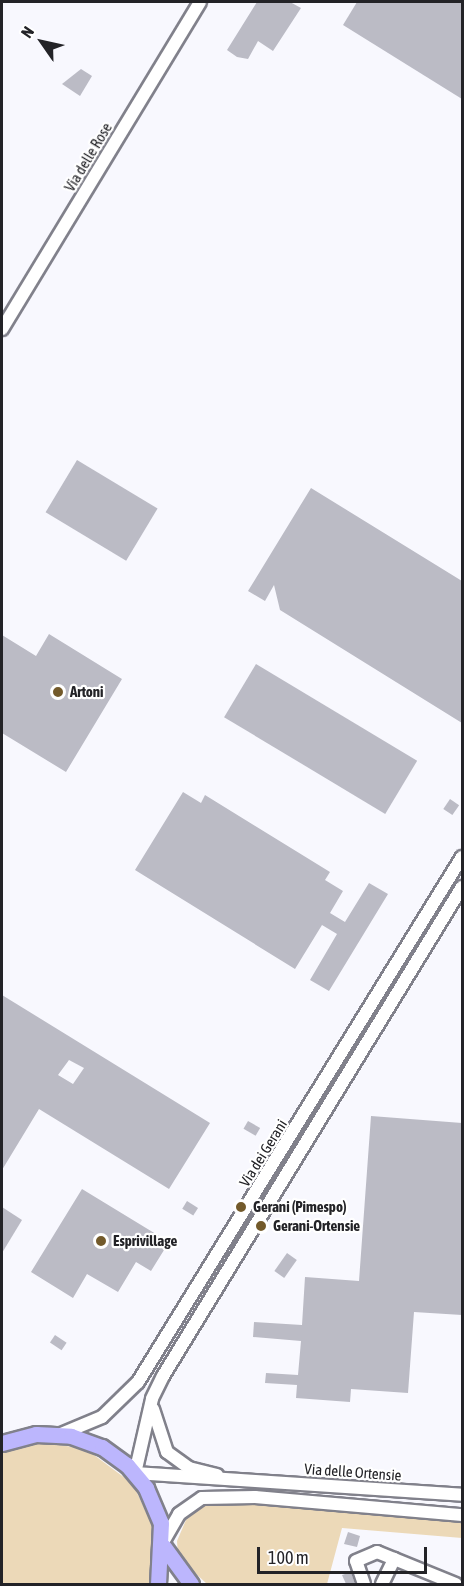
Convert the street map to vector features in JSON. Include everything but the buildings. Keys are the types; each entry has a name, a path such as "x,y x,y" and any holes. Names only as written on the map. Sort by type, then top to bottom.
{"main road":[{"path":"5,1440 61,1434 102,1447 135,1473 155,1505 163,1545 158,1584"},
{"path":"163,1545 190,1584"}],"street":[{"name":"Via delle Rose","path":"2,329 200,2"},
{"name":"Via dei Gerani","path":"61,1434 102,1417 138,1382 462,857"},
{"name":"Via dei Gerani","path":"135,1473 152,1399 462,887"},
{"path":"152,1399 158,1437 174,1459 197,1471 241,1480"},
{"path":"135,1473 241,1480"},
{"name":"Via delle Ortensie","path":"241,1480 462,1495"},
{"path":"163,1545 179,1514 202,1498 255,1497 462,1515"},
{"path":"364,1584 356,1561 377,1552 456,1584"},
{"path":"382,1584 394,1560"}],"shaded area":[{"path":"40,1442 86,1449 133,1484 153,1527 149,1584 2,1584 2,1452"},
{"path":"213,1502 462,1519 462,1538 342,1528 327,1584 207,1584 178,1557 177,1541 189,1513"}],"place":[{"name":"Artoni","path":"58,692"},
{"name":"Gerani (Pimespo)","path":"241,1207"},
{"name":"Gerani-Ortensie","path":"261,1226"},
{"name":"Esprivillage","path":"101,1241"}]}
